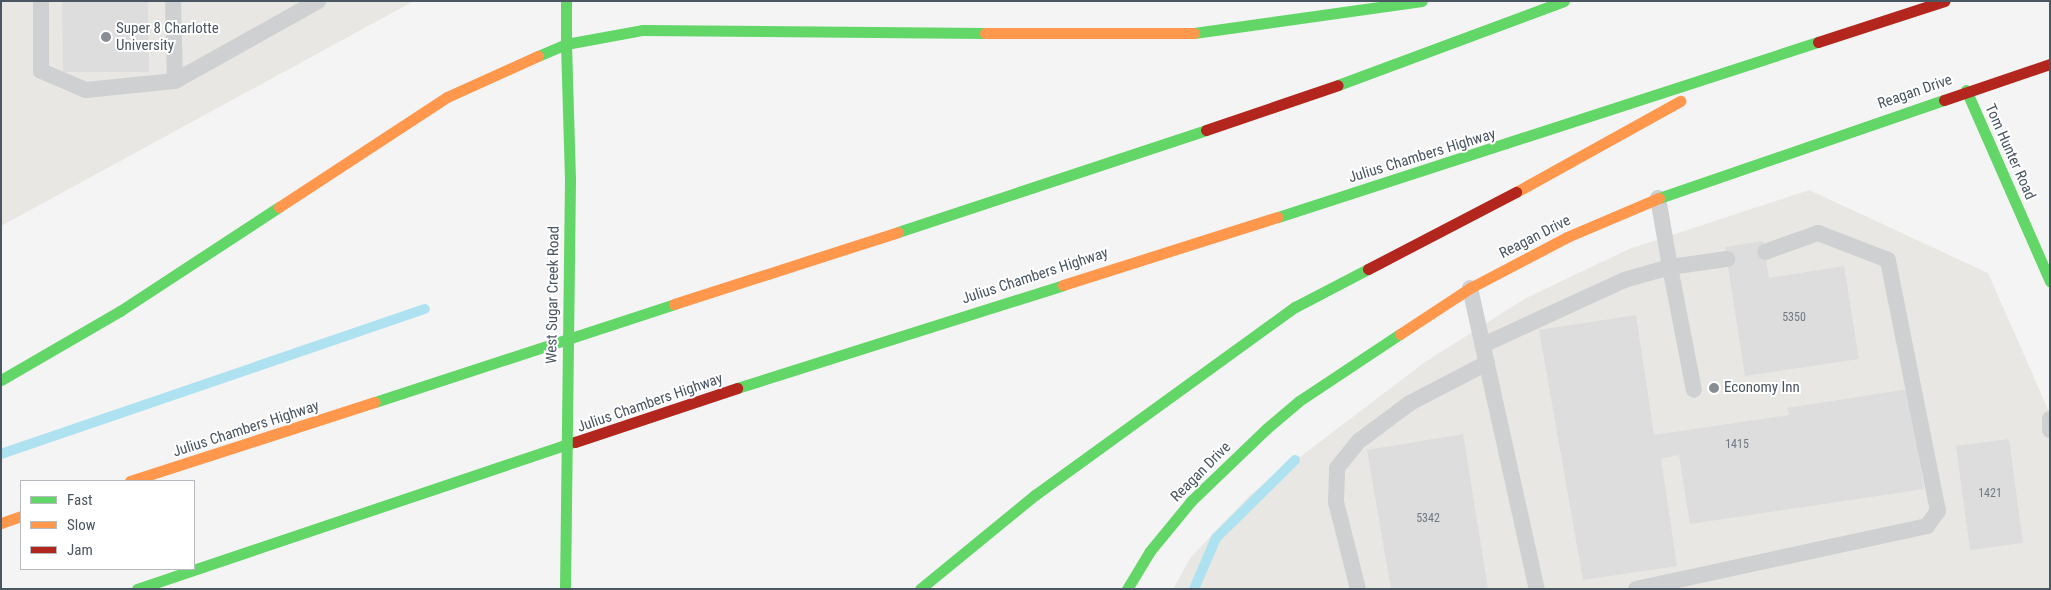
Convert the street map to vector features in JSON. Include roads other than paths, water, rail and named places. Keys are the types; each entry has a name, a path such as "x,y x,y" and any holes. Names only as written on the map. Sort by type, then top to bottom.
{"main road":[{"name":"West Sugar Creek Road","path":"565,589 570,178 566,1"},
{"path":"1,380 120,311 454,93 566,44 642,30 1188,34 1422,1"},
{"name":"Julius Chambers Highway","path":"133,480 1085,171 1296,100 1564,1"},
{"name":"Julius Chambers Highway","path":"195,570 791,370 1735,70 1944,1"},
{"name":"Reagan Drive","path":"1127,589 1150,551 1191,500 1266,429 1299,401 1470,288 1567,237 1658,198 1966,90 2050,64"},
{"path":"920,589 1035,495 1295,307 1497,203 1735,70"},
{"name":"Tom Hunter Road","path":"1966,90 2050,281"},
{"path":"1,523 20,516"},
{"name":"Julius Chambers Highway","path":"137,589 194,570"}],"lane":[{"path":"41,1 41,71 86,90 175,81 318,1"},
{"path":"173,1 175,81"},
{"path":"1658,198 1694,390"},
{"path":"1636,589 1928,526 1938,511 1888,260 1818,233 1765,252"},
{"path":"1482,345 1624,280 1670,267 1727,259"},
{"path":"1470,288 1537,589"},
{"path":"1358,589 1336,502 1337,468 1359,441 1410,403 1487,363"},
{"path":"2050,419 2050,430"}],"waterway":[{"path":"1,454 425,309"},
{"path":"1194,589 1216,538 1295,460"}],"place":[{"name":"Super 8 Charlotte University","path":"106,37"},
{"name":"Economy Inn","path":"1714,388"}]}
